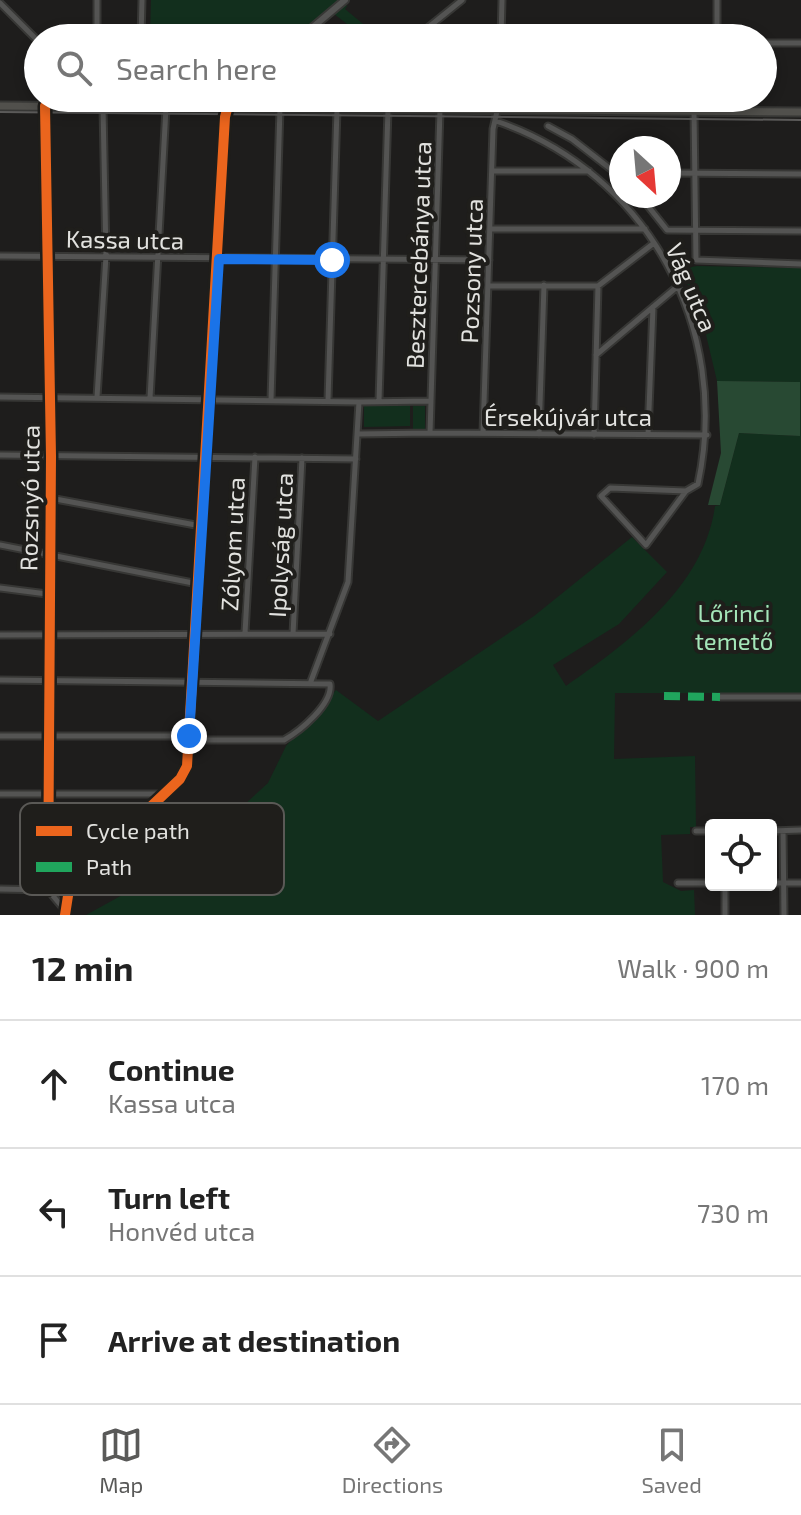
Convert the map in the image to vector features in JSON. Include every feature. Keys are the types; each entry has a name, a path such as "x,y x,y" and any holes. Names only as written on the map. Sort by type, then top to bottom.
{"main road":[{"path":"0,106 24,106"},
{"path":"694,112 801,112"}],"street":[{"path":"97,0 97,24"},
{"path":"141,24 142,0"},
{"path":"314,24 336,3 345,0"},
{"path":"432,24 462,0"},
{"path":"501,24 502,0"},
{"path":"717,0 717,24"},
{"path":"0,3 24,27"},
{"path":"777,43 801,43"},
{"name":"Rozsnyó utca","path":"45,112 51,456 47,594 48,803"},
{"path":"97,398 106,256 98,112"},
{"path":"150,398 166,112"},
{"path":"154,803 184,774 189,738 226,112"},
{"path":"271,400 280,112"},
{"path":"328,400 337,112"},
{"path":"379,401 388,112"},
{"name":"Besztercebánya utca","path":"430,433 440,112"},
{"name":"Pozsony utca","path":"483,433 490,229 498,112"},
{"path":"694,112 696,260 801,264"},
{"name":"Vág utca","path":"496,121 565,154 590,171 645,229 678,286 699,347 706,395 707,435 698,484 686,491 646,545 601,496 610,488 686,491"},
{"path":"548,126 572,139 609,167"},
{"path":"493,171 590,171"},
{"path":"681,173 801,174"},
{"name":"Vág utca","path":"650,208 667,230 694,230"},
{"path":"490,229 645,229"},
{"path":"694,230 801,231"},
{"path":"488,286 598,286 654,243"},
{"name":"Kassa utca","path":"0,256 489,260"},
{"path":"539,434 544,285"},
{"path":"594,435 598,286"},
{"path":"595,355 678,286"},
{"path":"648,435 653,307"},
{"path":"0,397 431,401"},
{"path":"311,681 348,582 359,402"},
{"name":"Érsekújvár utca","path":"358,434 707,435"},
{"path":"0,455 356,459"},
{"name":"Zólyom utca","path":"245,633 255,457"},
{"name":"Ipolyság utca","path":"293,634 302,458"},
{"path":"50,498 201,526"},
{"path":"0,545 198,584"},
{"path":"0,588 47,594"},
{"path":"0,635 330,634"},
{"path":"0,680 311,681 330,684 329,697 288,738 0,736"},
{"path":"720,697 801,697"},
{"path":"0,794 164,794"},
{"path":"777,831 801,830"},
{"path":"696,831 705,831"},
{"path":"783,831 784,915"},
{"path":"678,883 705,883"},
{"path":"777,883 801,883"},
{"path":"0,889 20,890"},
{"path":"725,891 725,915"},
{"path":"52,895 64,912"}],"green space":[{"path":"151,0 342,0 347,6 345,9 363,24 347,24 329,10 312,24 150,24"},
{"name":"Lőrinci temető","path":"697,266 801,268 801,693 615,693 614,759 695,756 696,827 690,827 690,834 661,835 663,882 681,891 694,890 695,915 86,915 122,895 284,895 284,803 246,803 268,783 286,746 336,690 378,721 534,616 632,537 667,572 619,624 553,665 566,686 614,651 660,610 696,562 708,535 715,506 720,505 739,433 800,436 799,382 717,381 702,318 681,269"},
{"path":"717,381 800,382 800,436 739,433 720,505 708,505 721,453"},
{"path":"410,405 410,426 364,427 364,406"},
{"path":"413,406 425,406 425,429 413,429"}],"tram line":[{"path":"0,112 801,120"}],"marked path":[{"path":"664,696 720,697"}],"cycle path":[{"path":"45,112 51,456 49,803"},
{"path":"155,803 180,779 187,766 226,112"},
{"path":"65,915 68,895"}],"route":[{"path":"189,736 219,259 332,260"}]}
